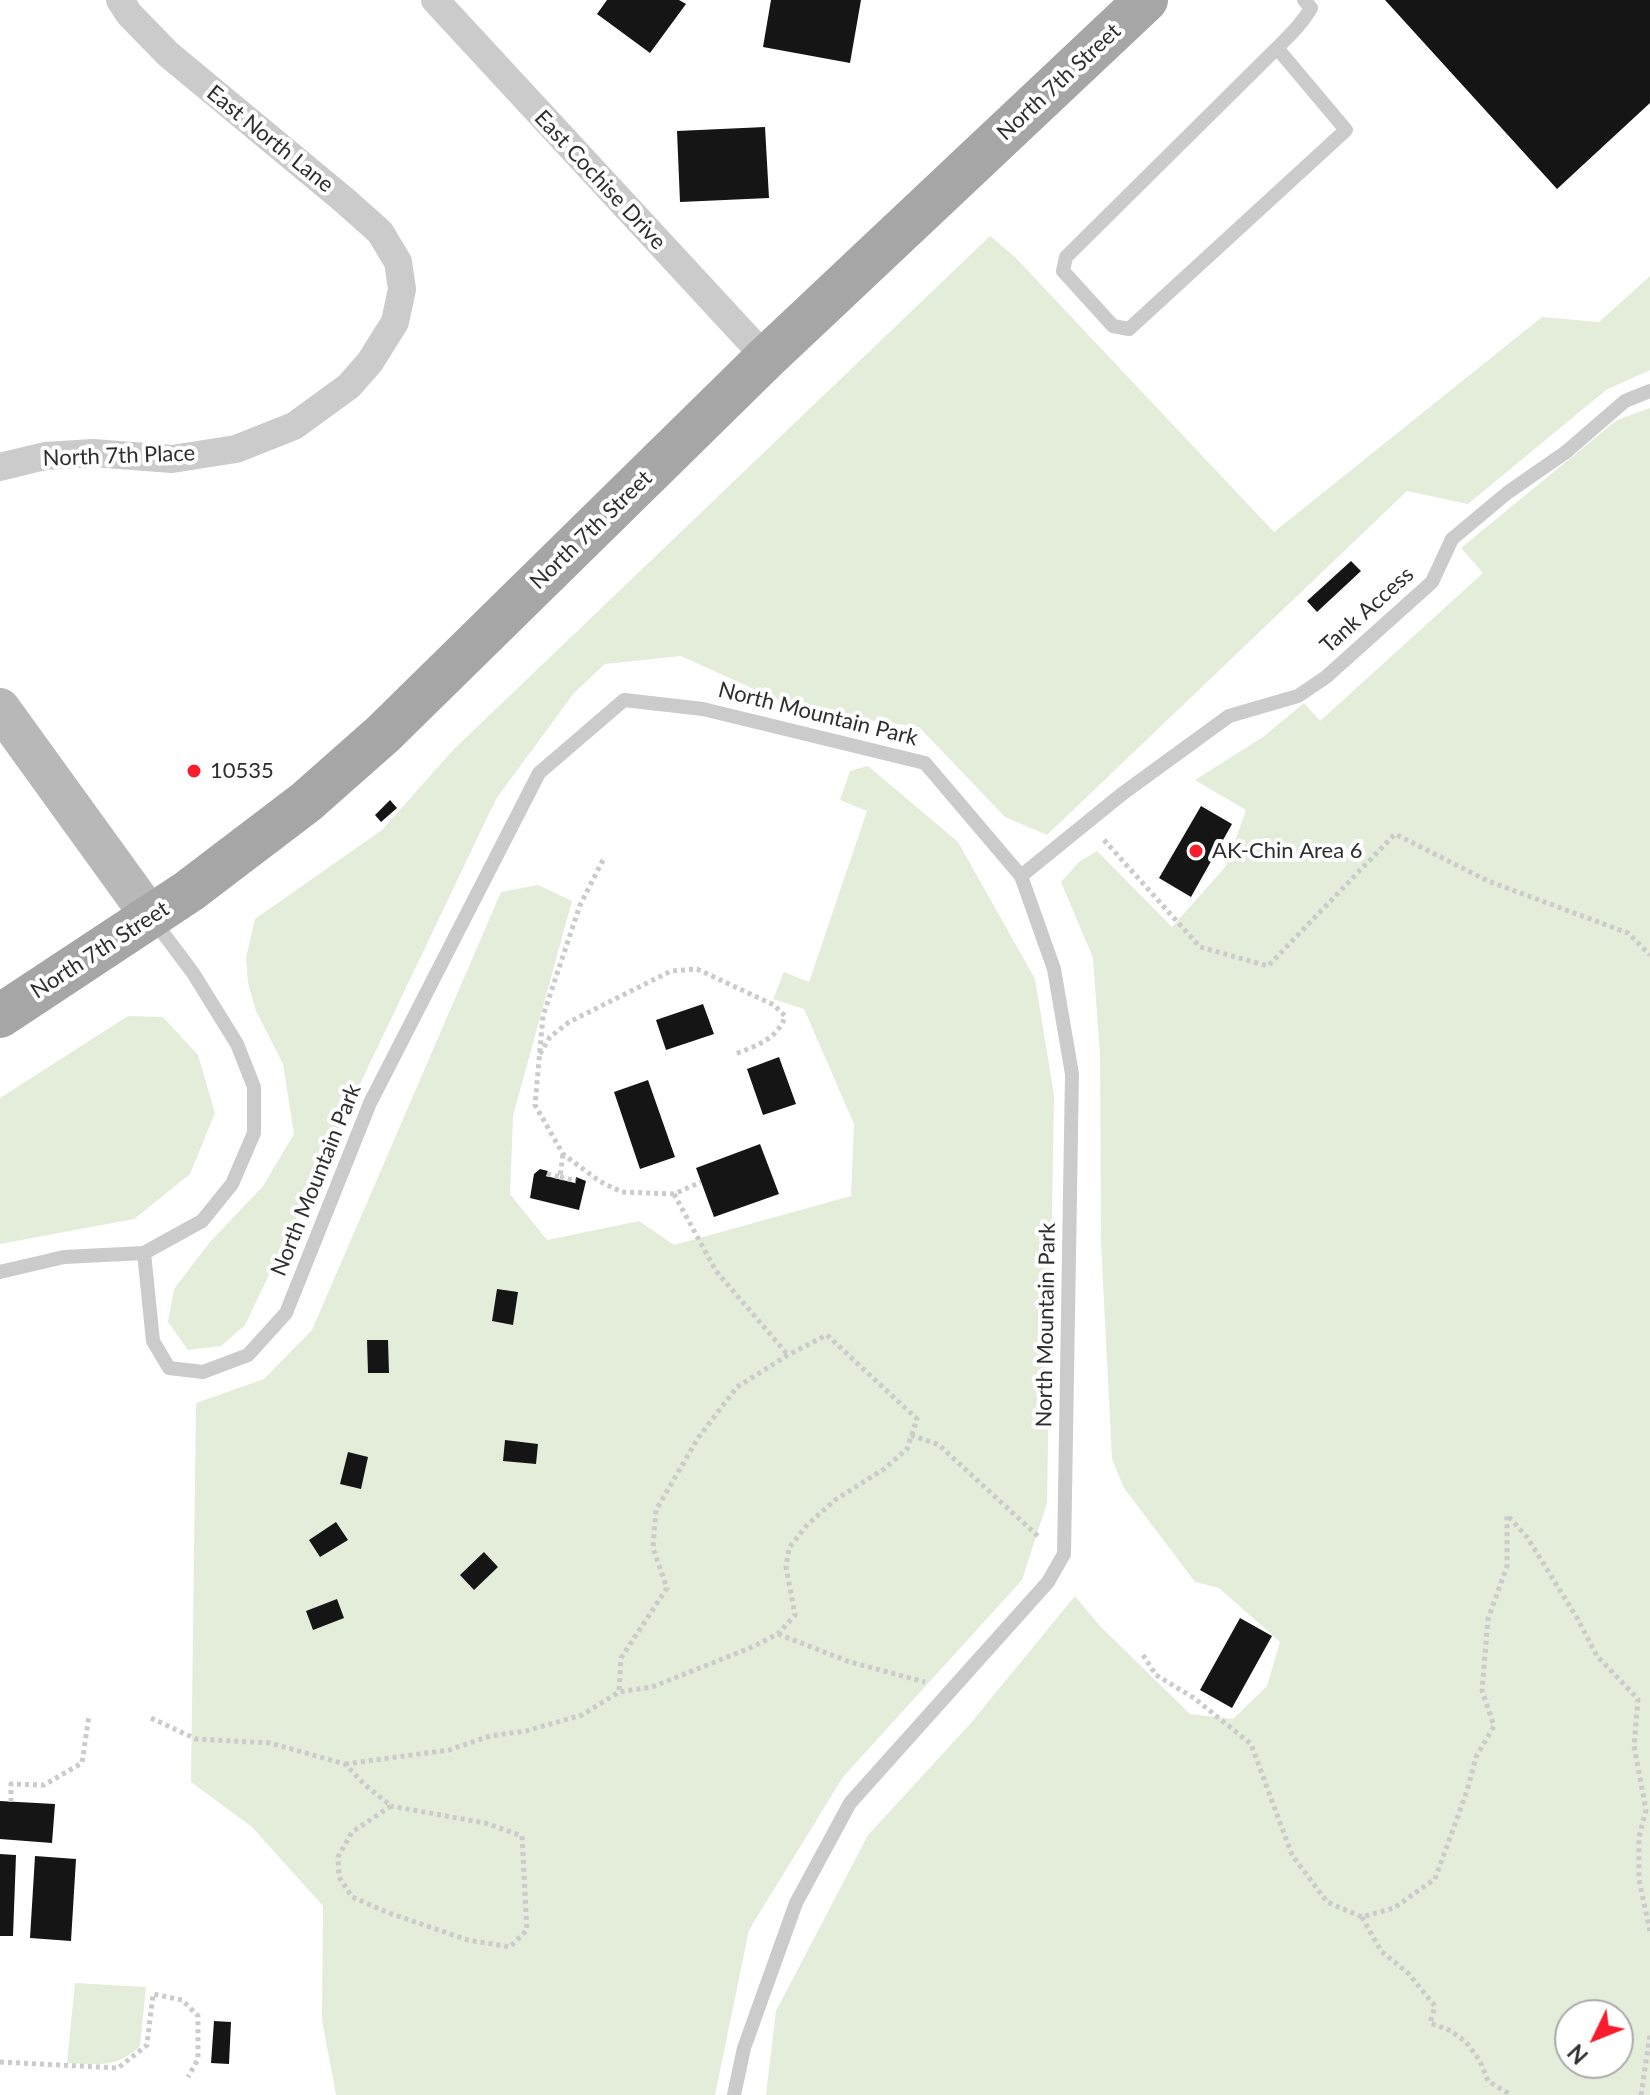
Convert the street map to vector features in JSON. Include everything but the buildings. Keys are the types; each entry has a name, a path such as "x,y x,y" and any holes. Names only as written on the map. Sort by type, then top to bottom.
{"main road":[{"name":"North 7th Street","path":"0,1016 151,917 258,840 383,734 766,358 1146,0"}],"street":[{"name":"East North Lane","path":"120,0 129,14 168,54 380,232 398,262 402,289"},
{"name":"East Cochise Drive","path":"435,0 766,358"},
{"name":"North 7th Place","path":"0,467 45,456 93,453 172,459 236,449 294,426 349,386 370,362 395,322 402,289"},
{"path":"0,708 151,917"}],"lane":[{"path":"1277,48 1346,130 1129,329 1113,326 1063,271 1066,257 1277,48 1303,23 1311,3"},
{"name":"Tank Access","path":"1021,876 1122,794 1229,716 1298,696 1326,677 1432,582 1452,539 1507,493 1566,452 1625,401 1650,391"},
{"name":"North Mountain Park","path":"144,1253 153,1341 169,1368 203,1372 248,1355 286,1313 370,1103 539,773 624,700 703,709 925,763 1021,876 1054,969 1072,1074 1064,1554 1048,1582 850,1803 796,1903 744,2048 734,2095"},
{"path":"0,1272 64,1257 144,1253 202,1221 232,1184 254,1133 254,1087 237,1044 193,973 151,917"}],"path":[{"path":"1088,821 1200,947 1268,966 1395,834 1488,881 1628,933 1650,955"},
{"path":"603,860 580,905 543,1016 535,1105 563,1154 599,1181 622,1192 674,1194 701,1182"},
{"path":"540,1054 550,1037 569,1022 671,971 697,969 774,1005 785,1016 781,1029 761,1045 735,1054"},
{"path":"560,1177 563,1154"},
{"path":"547,1174 576,1181"},
{"path":"674,1194 716,1271 788,1355"},
{"path":"151,1718 196,1739 270,1743 345,1764 449,1750 490,1736 526,1731 582,1715 619,1692 652,1687 737,1654 778,1634 795,1615 786,1567 789,1548 807,1525 835,1500 884,1469 907,1449 917,1419 827,1335 737,1387 698,1438 656,1510 653,1548 667,1588 621,1658 619,1692"},
{"path":"911,1435 939,1445 1036,1536"},
{"path":"1362,1917 1394,1908 1435,1879 1476,1757 1494,1726 1482,1691 1488,1619 1507,1566 1507,1515 1527,1537 1597,1656 1638,1699 1634,1746 1646,1810 1639,1837 1639,1880 1650,1931"},
{"path":"778,1634 850,1662 925,1682 976,1661"},
{"path":"1143,1655 1156,1675 1194,1698 1251,1744 1292,1855 1327,1902 1362,1917 1381,1951 1408,1973 1435,2006 1430,2023 1451,2031 1466,2042 1480,2061 1488,2081 1511,2095"},
{"path":"11,1802 11,1784 44,1785 82,1763 89,1715"},
{"path":"345,1764 391,1806 485,1823 522,1836 527,1930 510,1947 468,1940 352,1897 339,1877 338,1857 352,1832 391,1806"},
{"path":"0,2062 118,2068 147,2045 153,1994 182,2000 198,2016 198,2059 188,2077"},
{"path":"1641,2095 1650,2035"}],"green space":[{"path":"990,236 1014,256 1274,532 1542,317 1599,322 1650,276 1650,370 1606,390 1468,504 1407,491 1047,835 1005,817 919,727 802,711 681,656 605,664 574,693 496,799 245,1325 221,1346 188,1350 168,1322 174,1289 210,1242 263,1186 294,1134 283,1064 256,1011 248,983 246,958 255,919 382,830 453,750"},
{"path":"1650,408 1650,2095 766,2095 776,2011 868,1835 970,1724 1075,1596 1100,1626 1190,1714 1233,1719 1267,1686 1280,1642 1219,1588 1195,1582 1124,1488 1112,1459 1101,1242 1100,1055 1093,958 1061,882 1080,861 1097,851 1172,927 1226,866 1246,810 1195,780 1263,737 1304,703 1320,721 1483,573 1461,548 1617,420"},
{"path":"868,766 958,842 1035,979 1054,1095 1047,1503 1022,1580 843,1777 749,1930 715,2095 336,2095 322,2020 323,1906 252,1827 191,1782 196,1403 264,1379 312,1330 501,892 538,885 572,901 513,1116 510,1194 547,1240 639,1221 674,1245 851,1196 854,1124 804,1009 773,999 784,972 809,982 867,811 840,800 850,771"},
{"path":"128,1016 163,1017 198,1055 215,1113 190,1174 134,1219 0,1244 0,1098"},
{"path":"75,1983 146,1987 140,2046 114,2062 67,2063"}],"place":[{"name":"10535","path":"194,771"},
{"name":"AK-Chin Area 6","path":"1196,851"}]}
